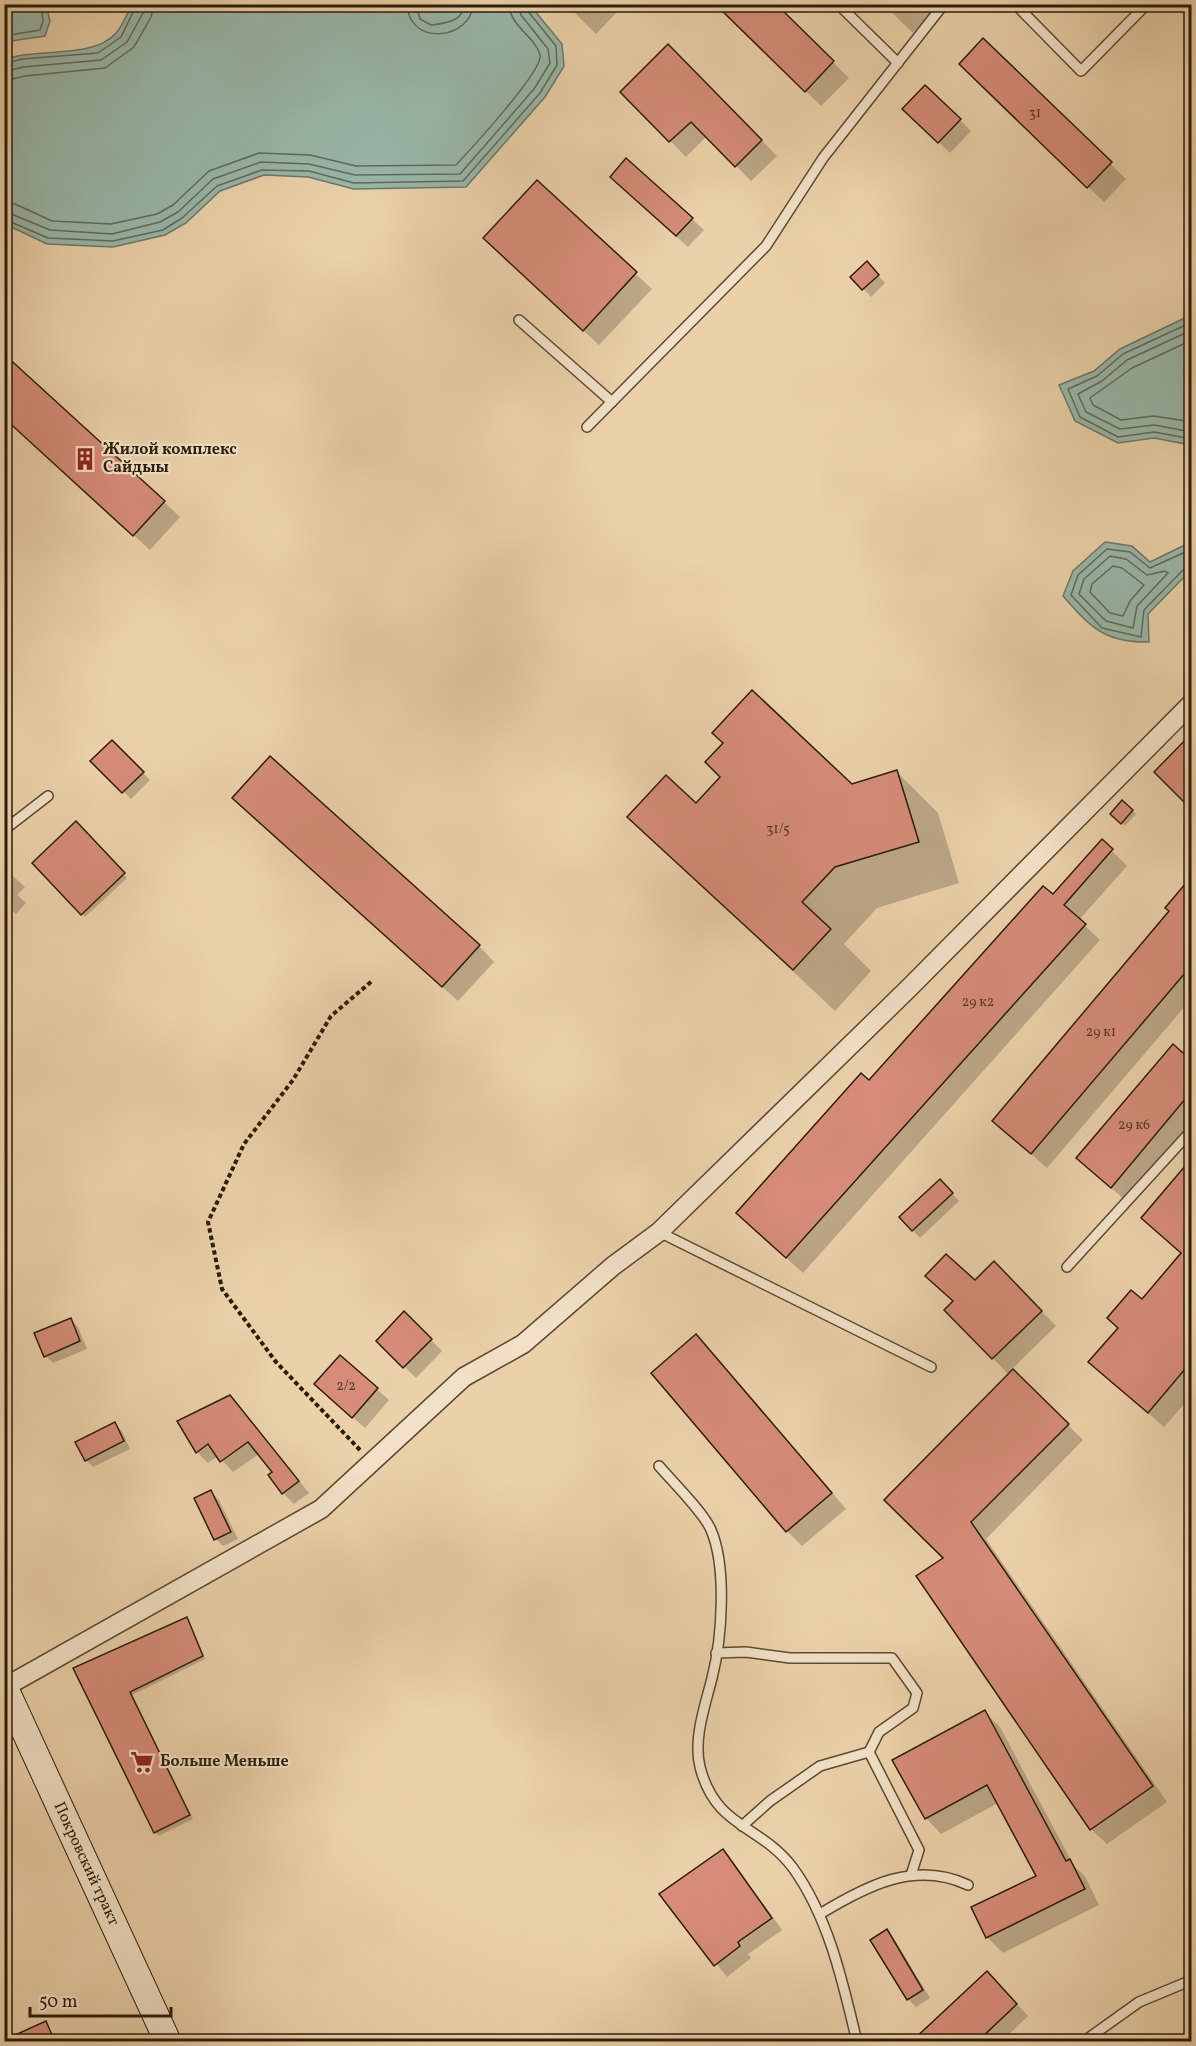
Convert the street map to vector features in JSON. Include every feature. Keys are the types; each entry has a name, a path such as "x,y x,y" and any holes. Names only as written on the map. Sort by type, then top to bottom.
{"main road":[{"name":"Покровский тракт","path":"5,1686 168,2042"}],"street":[{"path":"5,1686 321,1509 373,1464 464,1377 523,1344 614,1266 659,1232 909,988 1191,703"}],"lane":[{"path":"838,4 898,63"},
{"path":"587,427 766,246 823,158 944,4"},
{"path":"1015,4 1081,71 1147,4"},
{"path":"519,320 612,402"},
{"path":"4,830 48,796"},
{"path":"1068,1267 1191,1130"},
{"path":"659,1232 931,1366"},
{"path":"659,1466 711,1528 717,1556 721,1604 716,1653 700,1723 699,1765 710,1797 733,1821 762,1837 792,1867 820,1914 844,1989 857,2042"},
{"path":"716,1653 746,1652 790,1658 892,1658 917,1693 913,1708 879,1732 869,1752 820,1766 770,1801 742,1826"},
{"path":"869,1752 919,1850 911,1875"},
{"path":"820,1914 854,1893 903,1875 948,1876 968,1885"},
{"path":"1083,2042 1139,2002 1191,1980"}],"path":[{"path":"372,981 331,1016 293,1080 244,1144 208,1222 222,1289 276,1362 373,1464"}],"water":[{"path":"429,4 431,12 463,5 530,5 562,44 564,66 545,97 466,187 354,189 308,177 264,175 220,191 186,223 165,235 113,247 47,244 5,224 5,59 80,50 106,41 116,33 132,5"},
{"path":"4,5 46,5 50,21 45,36 5,42"},
{"path":"1191,315 1191,445 1154,438 1118,443 1075,421 1059,385 1094,371 1120,349"},
{"path":"1105,542 1132,546 1150,562 1191,542 1191,570 1148,614 1149,642 1121,640 1100,631 1063,596 1073,571"}],"building":[{"path":"715,4 776,4 834,61 805,92"},
{"path":"983,38 1112,162 1087,188 959,64"},
{"path":"668,44 762,140 735,167 691,122 669,142 620,92"},
{"path":"925,85 961,119 938,143 902,109"},
{"path":"626,158 693,218 676,236 610,177"},
{"path":"537,180 637,272 583,331 483,238"},
{"path":"867,261 879,275 862,290 850,277"},
{"name":"Жилой комплекс Сайдыы","path":"4,354 165,501 133,536 4,418"},
{"path":"752,690 852,784 897,770 919,842 835,867 802,902 831,929 793,970 627,817 666,775 696,803 720,777 705,762 723,743 712,733"},
{"path":"1191,734 1191,809 1154,772"},
{"path":"112,740 144,772 122,793 90,761"},
{"path":"270,756 480,945 442,987 232,798"},
{"path":"1122,800 1133,810 1121,824 1110,814"},
{"path":"76,821 125,873 81,915 32,863"},
{"path":"1102,839 1113,849 1064,905 1086,924 786,1258 736,1213 861,1073 869,1080 1043,886 1053,894"},
{"path":"1191,877 1191,966 1031,1154 992,1121 1169,911 1165,908"},
{"path":"1173,1044 1191,1060 1191,1092 1111,1188 1076,1158"},
{"path":"1191,1159 1191,1362 1148,1413 1088,1362 1118,1328 1107,1318 1131,1290 1142,1299 1181,1253 1141,1218"},
{"path":"940,1179 953,1193 912,1231 899,1217"},
{"path":"946,1254 975,1280 994,1261 1042,1311 992,1359 944,1310 953,1301 925,1276"},
{"path":"404,1311 432,1339 403,1368 376,1341"},
{"path":"71,1318 80,1341 44,1357 34,1333"},
{"path":"696,1334 832,1493 786,1532 651,1373"},
{"path":"340,1355 378,1388 352,1418 314,1384"},
{"path":"1013,1369 1069,1424 971,1522 1153,1786 1090,1830 916,1576 943,1558 884,1500"},
{"path":"230,1395 299,1481 282,1494 268,1475 272,1472 248,1442 220,1462 208,1444 196,1453 177,1421"},
{"path":"115,1422 124,1441 85,1461 75,1442"},
{"path":"211,1490 231,1532 214,1540 194,1498"},
{"name":"Больше Меньше","path":"187,1617 203,1656 130,1692 190,1815 154,1833 73,1668"},
{"path":"985,1710 1066,1861 1070,1859 1085,1889 986,1938 971,1907 1036,1876 987,1785 925,1819 892,1760"},
{"path":"723,1849 772,1918 738,1942 740,1946 714,1966 659,1894"},
{"path":"887,1929 923,1990 907,2000 870,1940"},
{"path":"987,1971 1017,2004 977,2042 911,2042"},
{"path":"46,2021 55,2042 4,2042 4,2040"}],"place":[{"name":"Жилой комплекс Сайдыы","path":"85,459"},
{"name":"Больше Меньше","path":"142,1762"}]}
